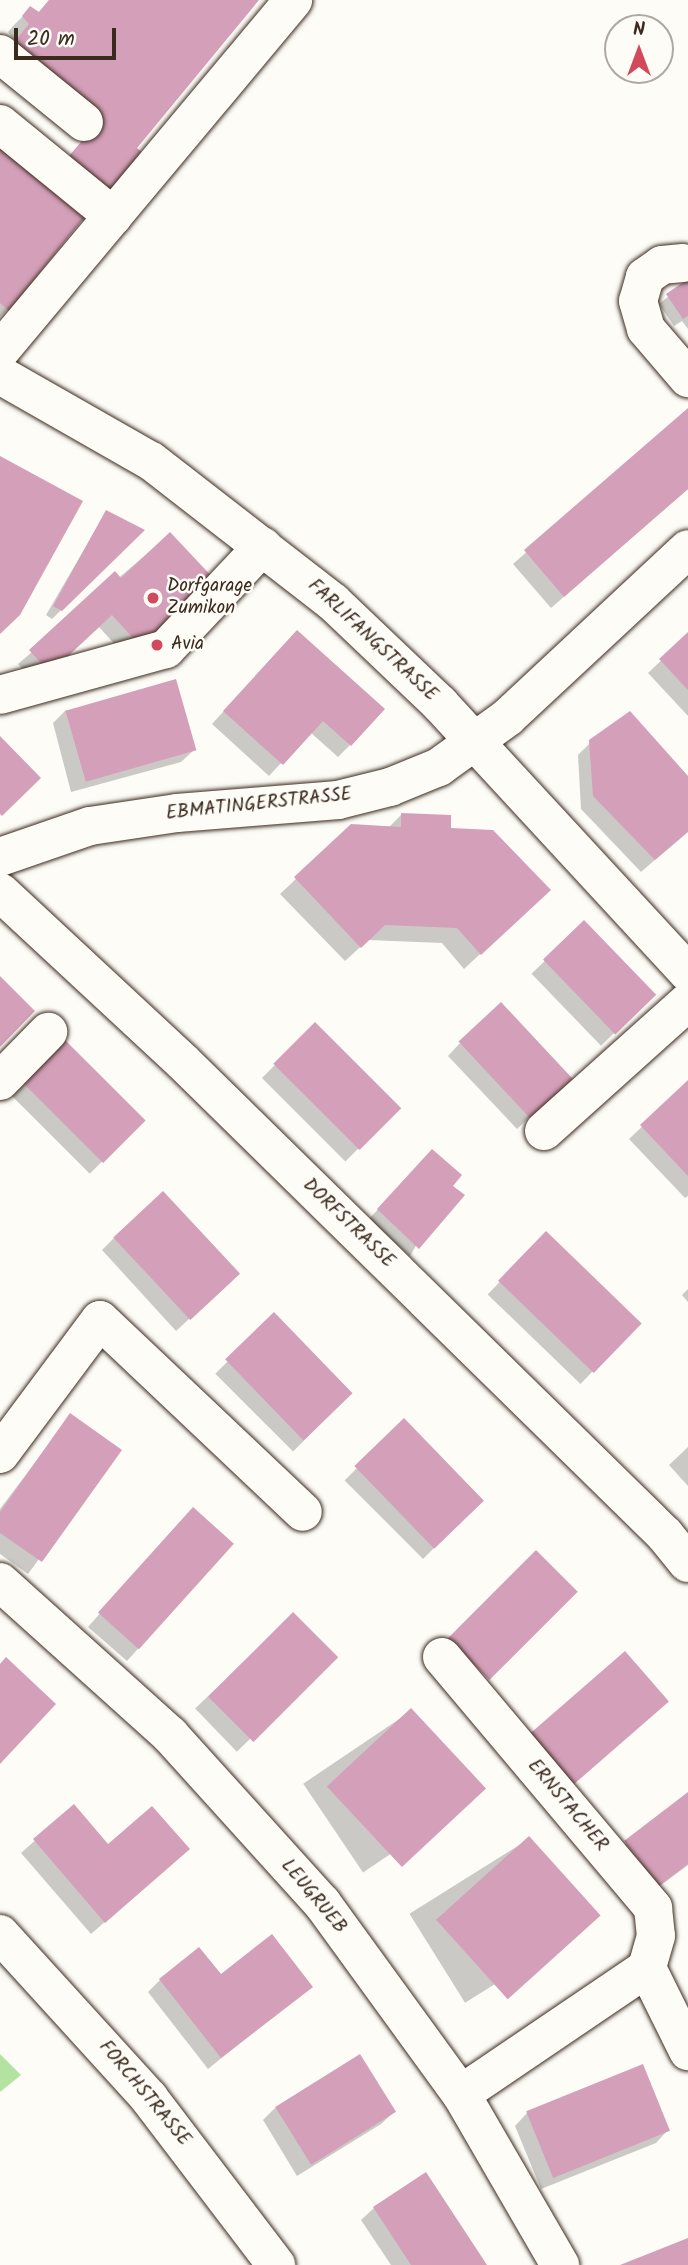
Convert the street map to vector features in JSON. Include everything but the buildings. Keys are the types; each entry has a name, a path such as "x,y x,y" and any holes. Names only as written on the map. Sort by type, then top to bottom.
{"main road":[{"path":"0,351 293,0"},
{"path":"0,54 84,122"},
{"path":"0,124 113,216"},
{"path":"683,263 663,265 645,277 638,301 646,329 688,378"},
{"name":"FARLIFANGSTRASSE","path":"0,375 151,461 333,603 475,742 688,973"},
{"path":"0,695 166,649 263,546"},
{"name":"EBMATINGERSTRASSE","path":"0,857 90,826 177,813 338,800 415,777 475,742 508,717 688,549"},
{"name":"DORFSTRASSE","path":"0,892 183,1062 665,1535 688,1563"},
{"path":"544,1131 688,1002"},
{"path":"0,1081 48,1032"},
{"path":"0,1454 100,1320 303,1512"},
{"name":"LEUGRUEB","path":"0,1582 170,1735 322,1903 461,2094 560,2265"},
{"name":"ERNSTACHER","path":"442,1657 653,1909 656,1936 647,1968"},
{"name":"FORCHSTRASSE","path":"0,1934 149,2098 276,2265"},
{"path":"461,2094 647,1968 688,2051"},
{"name":"FORCHSTRASSE","path":"0,1971 132,2119 244,2265"}],"green space":[{"path":"0,2054 21,2075 0,2092"}],"place":[{"name":"Dorfgarage Zumikon","path":"153,598"},
{"name":"Avia","path":"157,645"}]}
